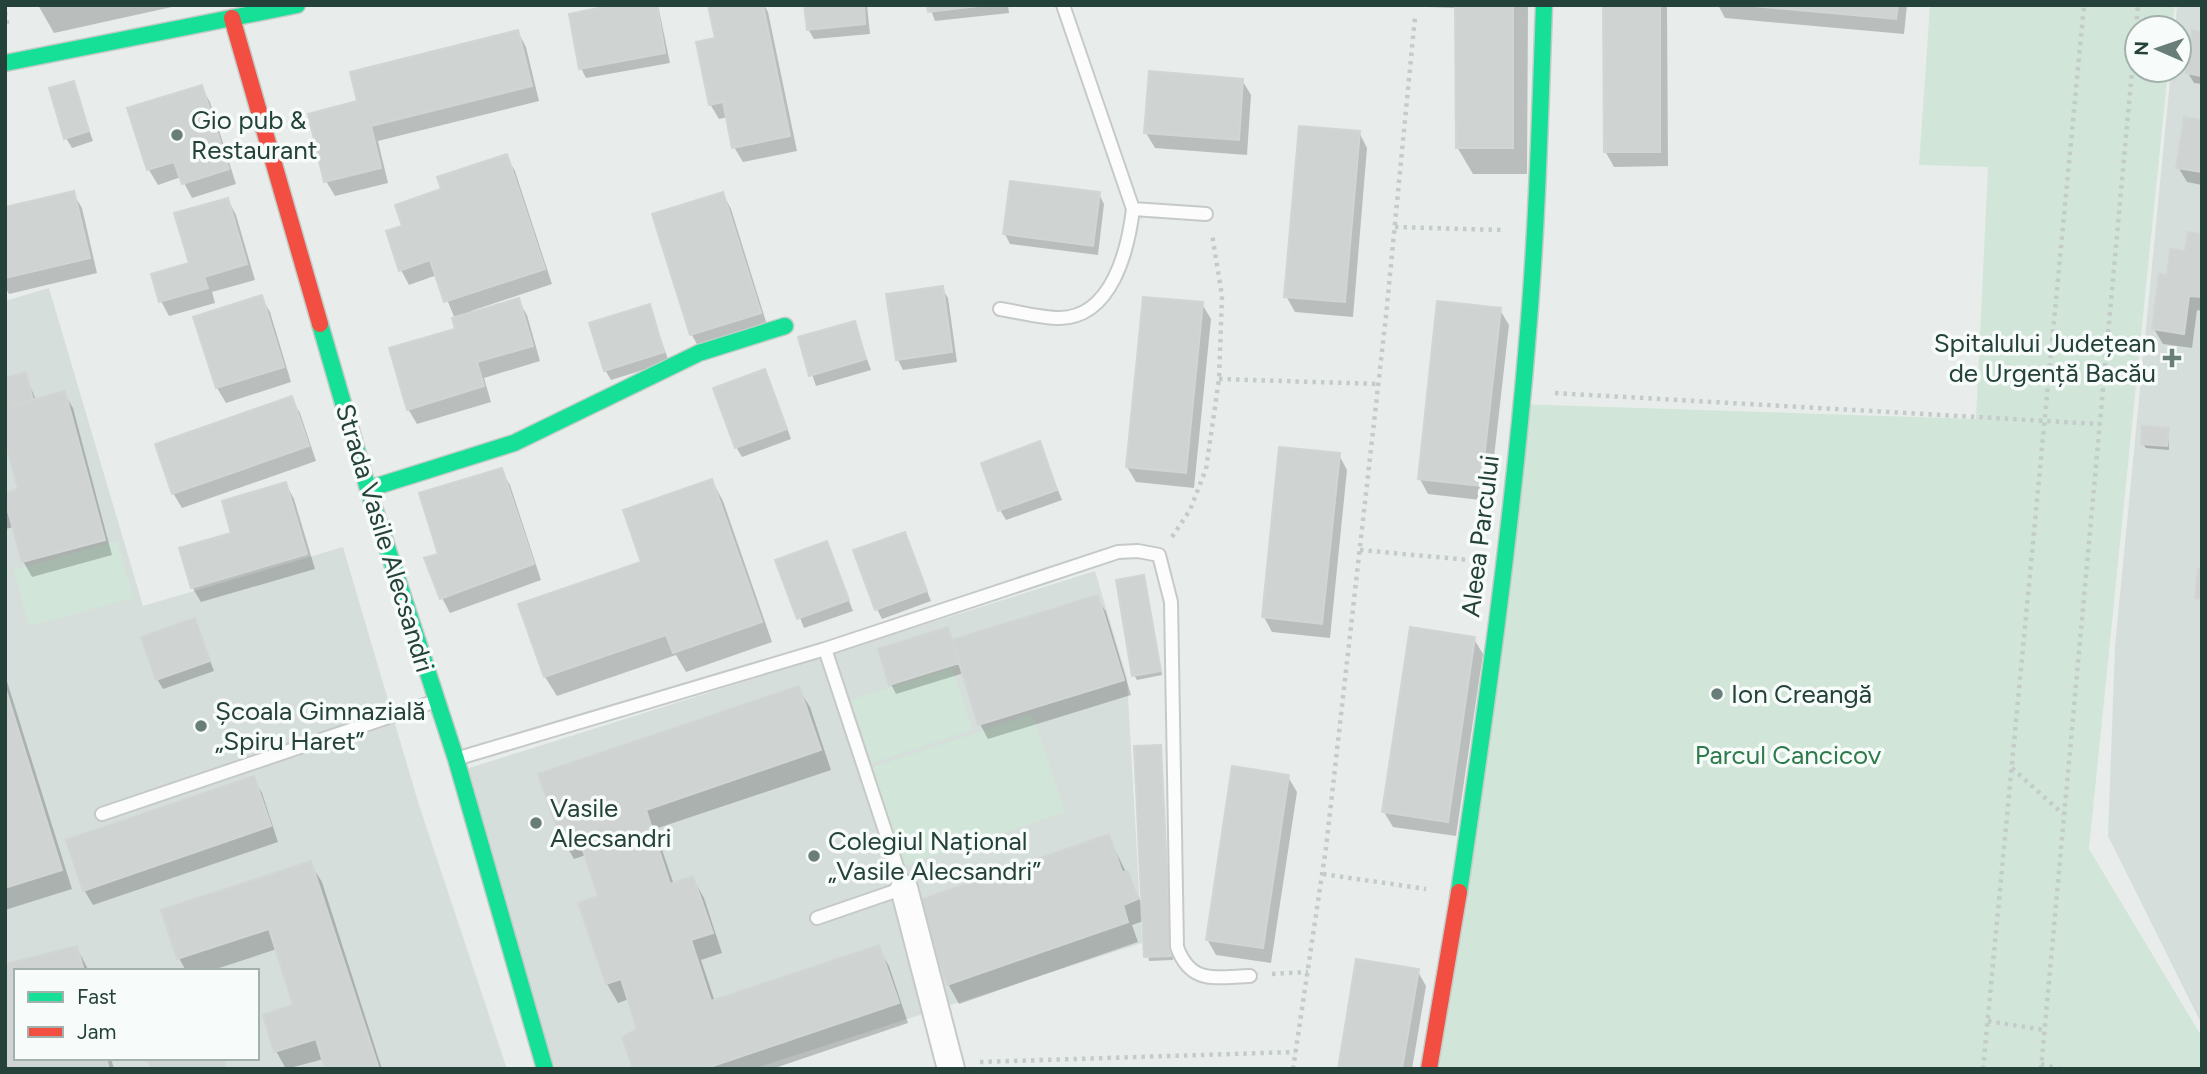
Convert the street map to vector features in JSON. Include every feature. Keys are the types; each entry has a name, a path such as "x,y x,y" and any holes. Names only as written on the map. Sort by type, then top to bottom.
{"street":[{"path":"5,63 233,11 297,5"},
{"name":"Aleea Parcului","path":"1429,1069 1460,895 1523,391 1535,232 1544,5"},
{"name":"Strada Vasile Alecsandri","path":"233,11 368,489 456,759 545,1069"},
{"path":"368,489 514,443 699,353 785,326"},
{"path":"904,888 949,1064"}],"lane":[{"path":"1000,309 1061,318 1088,309 1103,298 1128,244 1133,209 1063,5"},
{"path":"1133,209 1206,214"},
{"path":"456,759 825,649 1118,552 1138,551 1159,555 1171,602 1177,947 1191,972 1204,977 1250,976"},
{"path":"817,918 904,888 825,649"},
{"path":"102,814 436,701"}],"path":[{"path":"1983,1069 2084,5"},
{"path":"2060,1069 2041,1066 2138,5"},
{"path":"1293,1069 1323,874 1379,384 1415,17"},
{"path":"1159,555 1191,510 1206,469 1219,380 1222,296 1217,254 1206,214"},
{"path":"1395,226 1535,232"},
{"path":"1219,380 1379,384"},
{"path":"1523,391 2045,419 2100,425"},
{"path":"1360,550 1501,564"},
{"path":"2012,768 2064,815"},
{"path":"1323,874 1460,895"},
{"path":"1250,976 1308,972"},
{"path":"1988,1021 2044,1030"},
{"path":"949,1064 1295,1052"}],"shaded area":[{"name":"Spitalului Județean de Urgență Bacău","path":"2177,5 2202,5 2202,1025 2108,836 2115,646 2170,84 2193,84 2193,14 2176,14"},
{"path":"49,288 143,606 343,547 419,805 507,1069 5,1069 5,301"},
{"name":"Colegiul Național „Vasile Alecsandri”","path":"1095,571 1127,678 1142,943 753,1069 554,1069 466,769"}],"green space":[{"name":"Parcul Cancicov","path":"1930,5 2175,5 2174,14 2123,14 2123,84 2167,84 2089,849 2202,1037 2202,1069 1429,1069 1520,404 1976,419 1988,167 1919,165"},
{"path":"117,541 133,598 29,626 14,570"},
{"path":"952,668 972,730 872,763 851,700"},
{"path":"1032,714 1065,812 903,866 871,768"}],"building":[{"path":"612,5 657,5 665,53 579,69 569,14"},
{"path":"708,5 763,5 790,136 732,148 723,102 709,105 696,42 715,38"},
{"path":"804,5 864,5 865,24 807,30"},
{"path":"927,5 987,5 928,12"},
{"path":"1455,5 1513,5 1513,148 1456,148"},
{"path":"1603,5 1660,5 1660,152 1604,152"},
{"path":"1742,5 1898,5 1896,19"},
{"path":"518,30 532,86 371,126 381,168 324,182 308,114 357,101 350,72"},
{"path":"2193,30 2202,32 2202,76 2193,74"},
{"path":"1149,71 1243,79 1239,140 1144,133"},
{"path":"74,81 89,131 64,139 49,88"},
{"name":"Gio pub & Restaurant","path":"202,85 229,169 182,184 174,162 147,170 127,108"},
{"path":"2184,117 2202,120 2202,172 2176,168"},
{"path":"1299,126 1360,131 1345,302 1284,297"},
{"path":"507,154 545,269 444,302 430,260 399,271 386,231 402,226 395,205 441,189 437,177"},
{"path":"1010,181 1100,192 1093,246 1003,234"},
{"path":"74,191 90,258 5,278 5,207"},
{"path":"723,192 761,313 690,335 652,214"},
{"path":"228,198 247,264 204,277 208,288 159,302 151,274 189,263 174,213"},
{"path":"2188,232 2202,234 2202,297 2189,296 2184,334 2152,329 2159,274 2167,275 2170,249 2185,251"},
{"path":"943,286 952,352 896,360 886,294"},
{"path":"262,295 284,367 216,388 193,317"},
{"path":"1143,297 1203,302 1186,473 1126,467"},
{"path":"519,298 533,346 477,362 484,386 407,410 389,348 455,329 452,318"},
{"path":"1437,301 1501,308 1481,486 1418,479"},
{"path":"650,304 664,352 604,371 589,323"},
{"path":"855,321 866,359 809,376 798,337"},
{"path":"765,369 787,429 735,448 713,388"},
{"path":"26,372 33,400 5,407 5,378"},
{"path":"65,391 105,540 22,562 8,511 5,512 5,493 18,489 5,441 5,407"},
{"path":"292,396 309,446 172,494 155,444"},
{"path":"2142,426 2169,428 2167,446 2141,444"},
{"path":"1040,441 1057,490 998,511 981,463"},
{"path":"1279,447 1340,453 1322,624 1262,617"},
{"path":"502,468 534,564 440,599 424,558 438,554 419,493"},
{"path":"712,479 762,622 673,653 666,635 544,677 518,604 641,562 623,510"},
{"path":"286,482 307,554 191,588 179,548 231,533 222,501"},
{"path":"905,532 927,591 875,610 853,550"},
{"path":"827,541 849,600 797,619 775,560"},
{"path":"2198,569 2202,569 2202,599 2195,598"},
{"path":"1144,575 1161,671 1132,676 1116,580"},
{"path":"1098,595 1124,680 978,725 952,640"},
{"path":"195,618 210,661 156,680 141,637"},
{"path":"948,627 959,663 889,685 878,649"},
{"path":"1410,627 1475,637 1448,822 1382,812"},
{"path":"799,686 821,750 646,810 670,884 693,876 713,933 691,940 711,1001 879,945 899,1003 704,1069 633,1069 622,1037 637,1029 621,979 606,984 578,903 598,896 578,835 561,840 538,774"},
{"path":"5,687 62,870 5,888"},
{"path":"1161,745 1171,956 1144,957 1134,746"},
{"path":"1232,766 1289,775 1263,948 1206,940"},
{"path":"254,776 271,826 83,891 66,840"},
{"path":"1109,834 1122,872 1128,871 1138,899 1123,905 1128,922 947,985 917,901"},
{"path":"311,861 379,1069 325,1069 316,1039 274,1052 263,1015 293,1005 269,929 177,959 161,910"},
{"path":"77,946 83,969 14,969 14,1060 107,1060 109,1069 5,1069 5,964"},
{"path":"1356,959 1419,969 1402,1069 1338,1069"},
{"path":"148,1060 224,1060 226,1069 151,1069"}],"traffic: fast":[{"path":"5,63 297,5"},
{"path":"1459,892 1498,618 1521,413 1536,217 1544,5"},
{"path":"320,324 368,489 456,759 545,1069"},
{"path":"368,489 514,443 699,353 785,326"}],"traffic: jam":[{"path":"232,18 320,324"},
{"path":"1429,1069 1459,892"}],"place":[{"name":"Gio pub & Restaurant","path":"177,135"},
{"name":"Spitalului Județean de Urgență Bacău","path":"2172,358"},
{"name":"Ion Creangă","path":"1717,694"},
{"name":"Școala Gimnazială „Spiru Haret”","path":"201,726"},
{"name":"Vasile Alecsandri","path":"536,823"},
{"name":"Colegiul Național „Vasile Alecsandri”","path":"814,856"}]}
